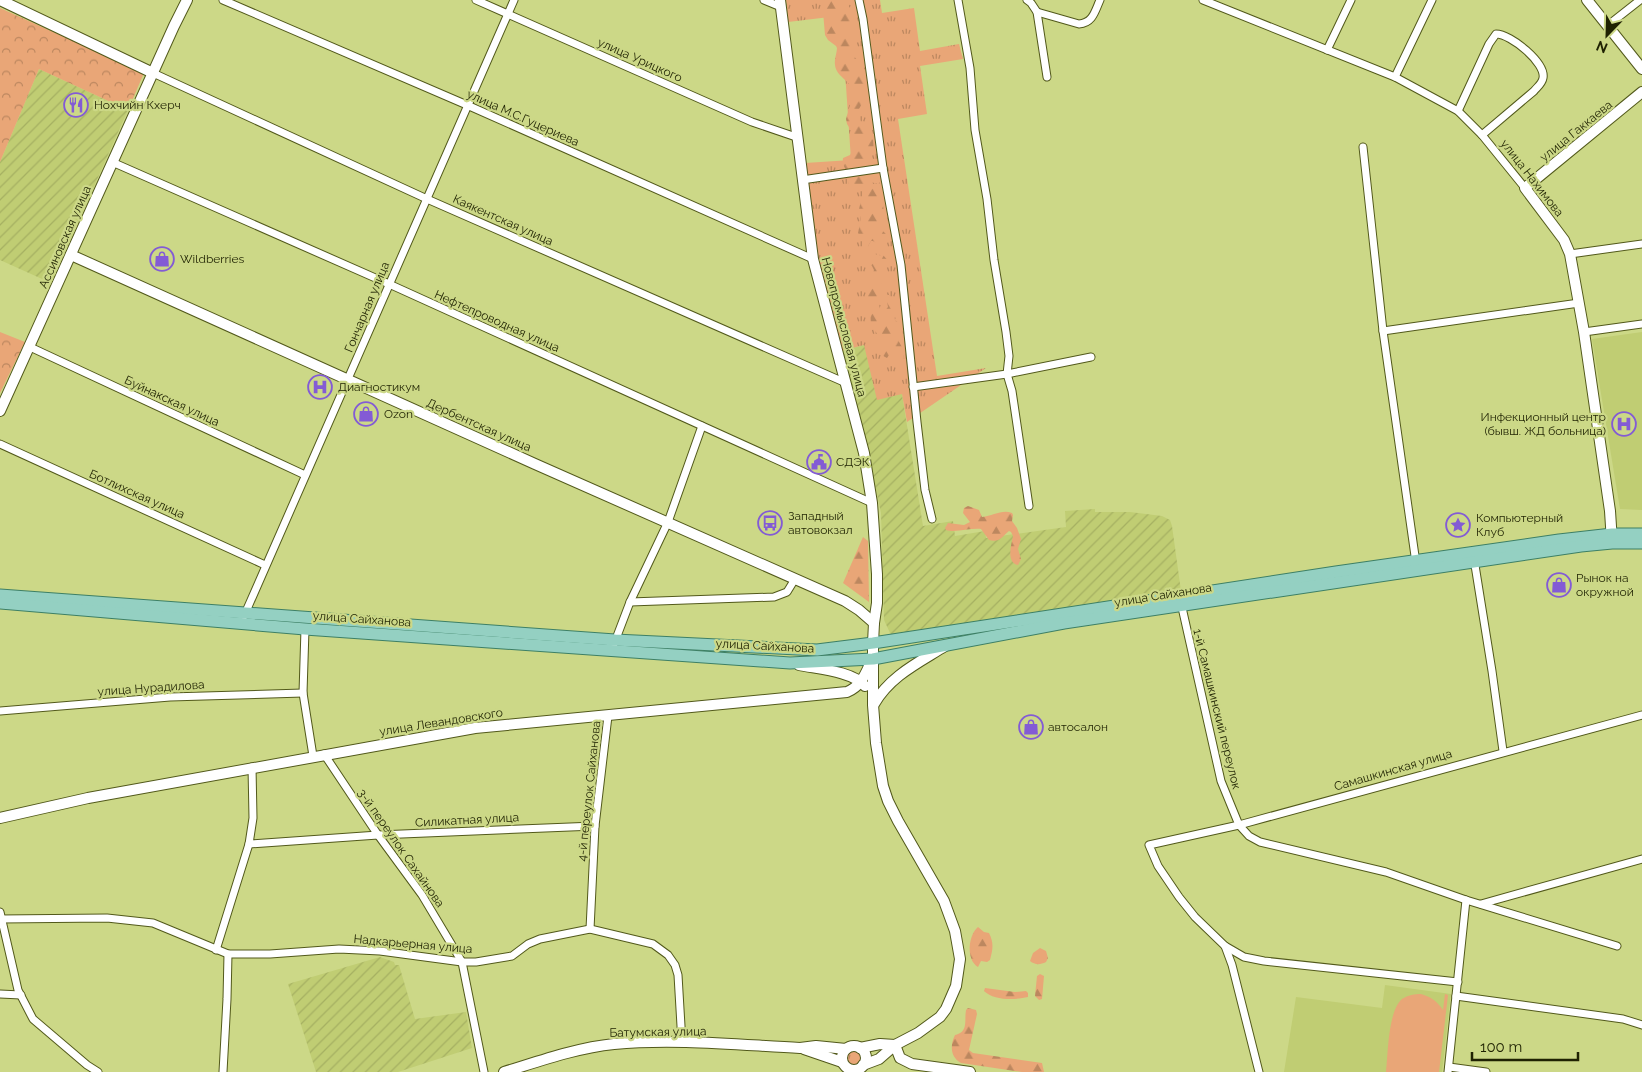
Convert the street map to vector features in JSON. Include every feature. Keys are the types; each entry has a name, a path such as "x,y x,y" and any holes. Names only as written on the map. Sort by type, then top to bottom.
{"main road":[{"path":"1180,601 1416,565 1642,534"},
{"path":"1612,538 1642,544"},
{"name":"улица Сайханова","path":"0,595 244,619 305,629 614,645 817,650 1180,601"},
{"name":"улица Сайханова","path":"0,603 614,645 790,663 872,659 1180,601"}],"street":[{"path":"0,0 153,73"},
{"name":"Ассиновская улица","path":"0,411 174,26 188,0"},
{"name":"улица М.С.Гуцериева","path":"223,0 467,105 813,259"},
{"name":"улица Урицкого","path":"476,0 752,122 796,138"},
{"name":"Гончарная улица","path":"244,619 265,565 349,380 389,284 514,0"},
{"path":"764,0 780,4"},
{"path":"859,0 883,168 901,265 925,490 932,519"},
{"path":"958,0 970,68 975,130 1006,332 1009,356 1007,374 1012,391 1030,506"},
{"path":"1027,0 1037,12 1047,77"},
{"path":"1037,12 1079,24 1092,18 1100,0"},
{"name":"улица Нахимова","path":"1203,0 1395,77 1458,111 1482,134 1525,188 1564,240 1570,254 1584,332 1612,538"},
{"path":"1327,50 1350,0"},
{"path":"1395,77 1432,0"},
{"path":"1587,0 1642,69"},
{"path":"1608,26 1640,0"},
{"name":"Новопромысловая улица","path":"780,4 813,259 864,453 872,503 877,574 877,603 872,659"},
{"path":"1458,111 1489,44 1496,34 1506,35 1520,43 1543,71 1543,78 1540,85 1534,91 1482,134"},
{"name":"Каякентская улица","path":"153,73 427,199 846,383"},
{"name":"улица Гаккаева","path":"1525,188 1642,92"},
{"path":"1363,147 1383,331 1416,565"},
{"name":"Нефтепроводная улица","path":"112,162 389,284 872,503"},
{"path":"802,180 883,168"},
{"path":"1570,254 1642,244"},
{"name":"Дербентская улица","path":"71,254 349,380 845,600 874,623"},
{"path":"1383,331 1579,303"},
{"path":"1584,332 1642,324"},
{"name":"Буйнакская улица","path":"30,347 305,475"},
{"path":"913,387 1007,374 1091,357"},
{"path":"614,645 630,602 668,522 702,426"},
{"name":"Ботлихская улица","path":"0,444 265,565"},
{"path":"1474,557 1503,751"},
{"path":"630,602 774,597 787,592 795,578"},
{"name":"1-й Самашкинский переулок","path":"1180,601 1221,781 1239,825"},
{"name":"3-й переулок Сахайнова","path":"305,629 303,693 319,755 422,895 462,962 484,1072"},
{"path":"874,705 881,692 890,682 947,645"},
{"path":"862,682 872,659"},
{"path":"800,1048 851,1070 861,1068 879,1059 895,1045 931,1025 946,1009 956,986 960,959 955,931 944,901 898,821 883,786 876,743 872,659"},
{"path":"790,663 850,676 862,682 868,688 874,705"},
{"name":"улица Левандовского","path":"0,818 88,798 474,728 847,692 862,682"},
{"name":"улица Нурадилова","path":"0,711 170,696 303,693"},
{"name":"Самашкинская улица","path":"1225,946 1195,917 1179,897 1158,866 1150,845 1239,825 1503,751 1642,715"},
{"name":"4-й переулок Сайханова","path":"590,929 595,826 608,716"},
{"path":"216,950 249,844 254,818 252,767"},
{"path":"1239,825 1249,836 1260,842 1386,872 1466,900 1617,946"},
{"name":"Силикатная улица","path":"249,844 378,835 595,826"},
{"path":"1480,904 1642,859"},
{"path":"1466,900 1448,1069 1486,1072"},
{"path":"1,917 18,990 33,1019 87,1065 98,1072"},
{"name":"Надкарьерная улица","path":"1,917 107,918 152,923 228,954 270,954 339,949 380,951 462,962 476,962 512,956 528,944 540,939 590,929 653,944 668,955 678,975 682,1043"},
{"path":"1225,946 1244,957 1264,961 1458,982"},
{"path":"1225,946 1232,965 1259,1072"},
{"path":"223,1072 228,954"},
{"path":"0,994 21,995"},
{"path":"1456,996 1623,1019 1642,1026"},
{"name":"Батумская улица","path":"504,1072 521,1070 575,1051 596,1046 639,1042 800,1048"},
{"path":"800,1048 816,1046 846,1049 853,1046 860,1048 880,1044 895,1045"},
{"path":"895,1045 900,1058 912,1064 970,1072"},
{"path":"860,1048 865,1054 865,1062 861,1068"},
{"path":"843,1066 842,1055 846,1049"}],"shaded area":[{"path":"39,69 128,110 51,283 0,260 0,162"},
{"name":"Инфекционный центр (бывш. ЖД больница)","path":"1642,332 1642,510 1620,509 1592,339"},
{"path":"864,345 902,394 923,526 953,521 955,536 985,531 986,538 1066,527 1065,511 1095,509 1095,512 1130,512 1162,516 1170,520 1172,526 1181,591 892,635 884,620 881,513 867,448 841,351"},
{"path":"380,957 394,962 395,965 399,965 415,1019 466,1012 472,1048 398,1072 316,1072 288,984"},
{"path":"1385,985 1451,994 1442,1072 1284,1072 1296,997 1382,1008"}],"green space":[{"path":"786,0 880,0 882,13 914,8 920,51 959,44 963,59 920,66 927,114 898,119 937,376 986,368 907,422 902,394 877,400 864,345 841,351 817,257 805,163 851,160 846,86 838,16 788,22"},
{"path":"822,0 851,0 848,5 856,21 851,32 853,55 866,71 869,91 858,114 864,131 873,140 874,152 871,159 864,159 862,165 874,170 882,177 879,184 870,182 867,185 881,192 884,212 878,221 878,226 888,238 884,248 873,241 868,246 872,252 883,255 890,263 883,270 879,306 881,312 884,312 888,307 886,295 889,295 893,304 895,320 904,327 898,340 903,349 904,359 893,352 887,358 881,354 879,336 871,326 870,305 866,293 874,270 864,259 862,239 858,233 861,219 859,209 863,193 849,186 843,162 843,158 850,155 854,147 853,133 846,119 854,91 836,69 837,48 825,35"},
{"path":"0,8 144,73 128,110 39,69 0,162"},
{"path":"0,332 25,342 0,393"},
{"path":"968,506 979,510 982,517 1001,512 1012,513 1012,521 1021,539 1018,549 1021,559 1018,565 1012,561 1013,536 1009,531 1000,539 992,541 989,540 981,529 946,530 945,528 948,523 964,525 970,522 963,513 964,508"},
{"path":"863,537 868,541 869,602 843,583"},
{"path":"978,927 984,932 989,933 992,940 992,953 990,960 987,962 981,961 978,967 974,964 970,953 970,941"},
{"path":"1040,948 1046,951 1048,958 1046,962 1038,964 1030,961 1033,953"},
{"path":"1040,974 1044,976 1042,999 1039,1000 1035,996 1037,976"},
{"path":"985,988 1015,992 1026,991 1028,997 1011,999 993,997 984,991"},
{"path":"1421,994 1434,1000 1443,1010 1445,994 1448,995 1439,1072 1386,1072 1391,1023 1397,1005 1402,999"},
{"path":"968,1008 976,1010 977,1014 969,1050 973,1053 1042,1063 1044,1072 1022,1072 961,1063 957,1060 953,1054 952,1043 955,1035 964,1028 966,1010"},
{"path":"854,1050 862,1058 854,1066 846,1058"}],"place":[{"name":"Нохчийн Кхерч","path":"76,105"},
{"name":"Wildberries","path":"162,259"},
{"name":"Диагностикум","path":"320,387"},
{"name":"Ozon","path":"366,414"},
{"name":"Инфекционный центр (бывш. ЖД больница)","path":"1624,424"},
{"name":"СДЭК","path":"819,462"},
{"name":"Западный автовокзал","path":"770,523"},
{"name":"Компьютерный Клуб","path":"1458,525"},
{"name":"Рынок на окружной","path":"1559,585"},
{"name":"автосалон","path":"1031,727"}]}
